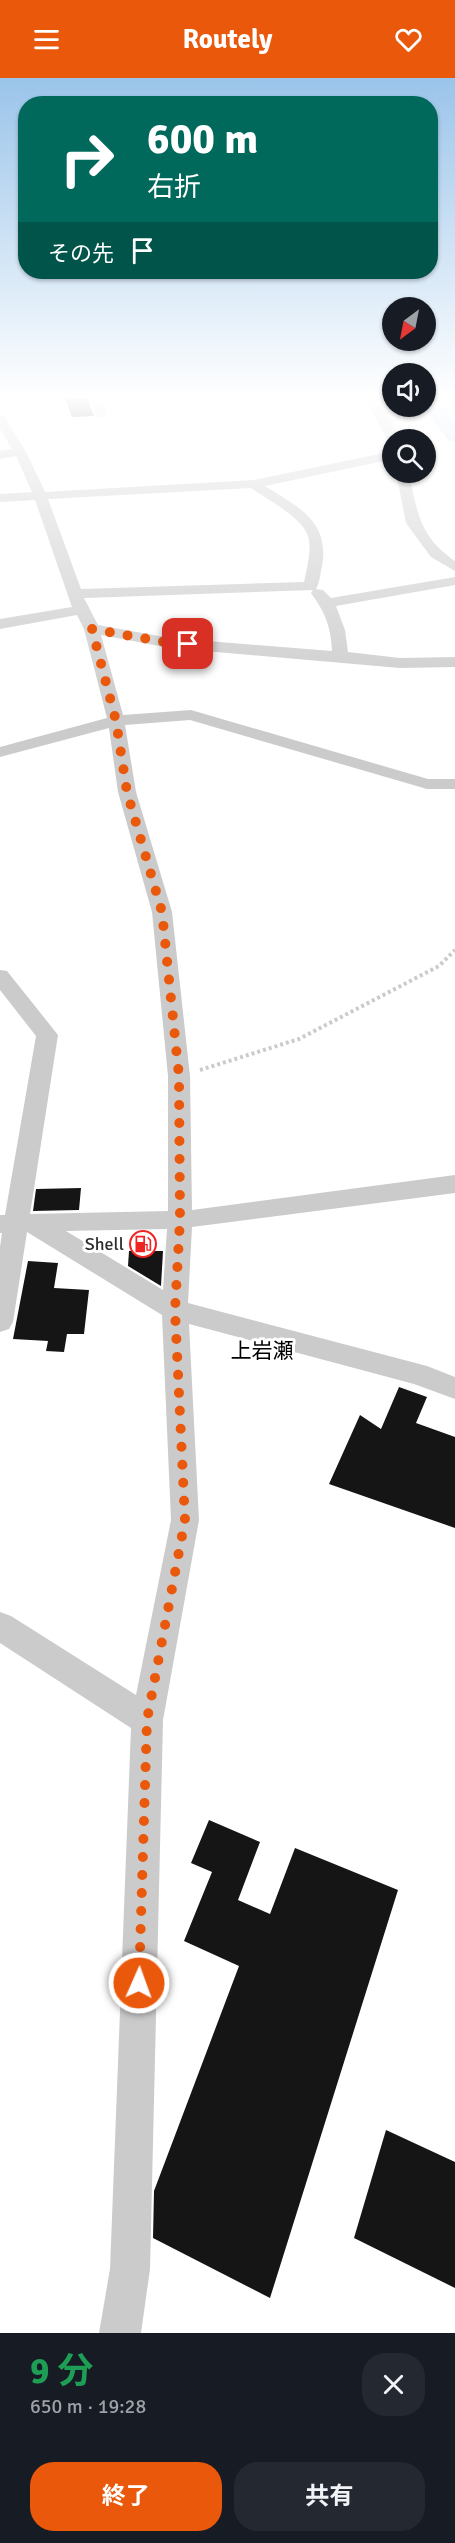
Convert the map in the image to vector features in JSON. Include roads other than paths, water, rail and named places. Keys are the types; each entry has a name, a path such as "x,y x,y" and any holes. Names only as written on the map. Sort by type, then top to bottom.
{"street":[{"path":"43,503 83,611 116,721 127,792 162,912 179,1076 180,1220 175,1310 185,1520 147,1720 130,2269 120,2333"},
{"path":"281,503 310,524 315,535 316,552 311,586"},
{"path":"409,503 413,523 436,554 455,567"},
{"path":"329,603 455,580"},
{"path":"0,624 83,611 311,586 329,603 336,621 340,656"},
{"path":"83,611 170,643 400,663 455,662"},
{"path":"0,752 116,721 191,715 428,784 455,784"},
{"path":"0,976 47,1035 0,1322"},
{"path":"17,1224 180,1220 455,1184"},
{"path":"17,1224 175,1310 418,1374 455,1388"},
{"path":"0,1626 147,1720"}],"place":[{"name":"Shell","path":"143,1244"}],"district":[{"name":"上岩瀬","path":"262,1351"}]}
